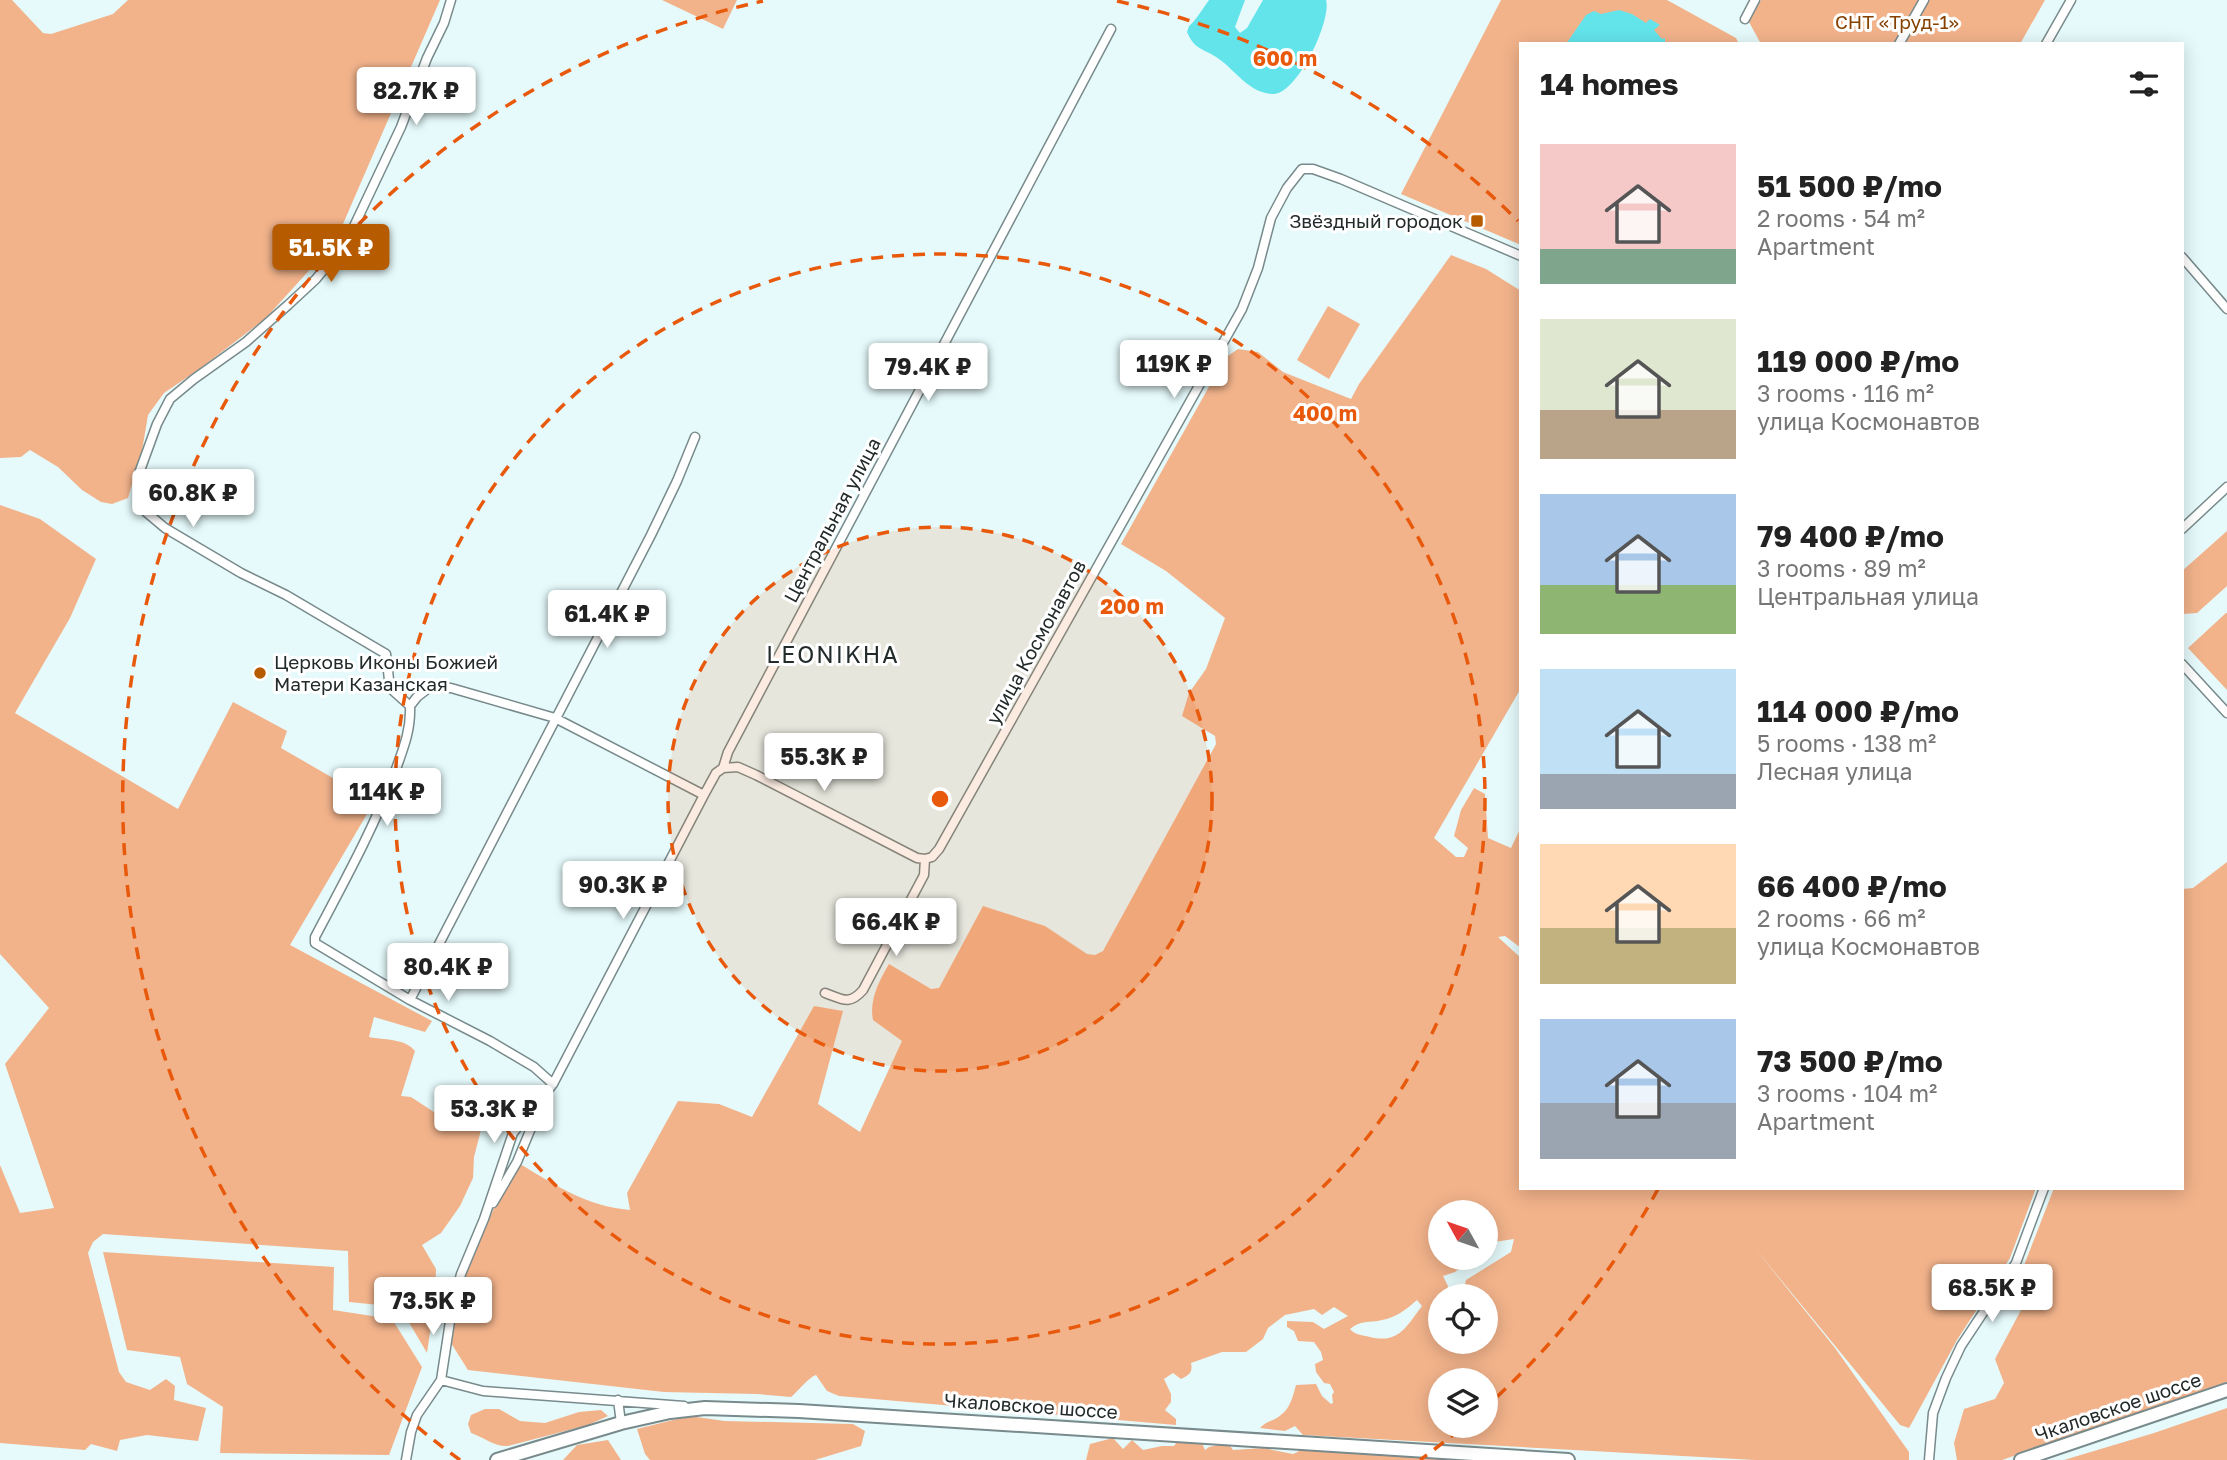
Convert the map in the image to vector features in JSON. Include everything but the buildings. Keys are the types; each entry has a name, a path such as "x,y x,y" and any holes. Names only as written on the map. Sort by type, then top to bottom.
{"street":[{"path":"410,706 390,688 386,654 165,528 140,504 138,476 157,424 170,399 246,342 288,305 316,279 347,241 401,127 451,0"},
{"path":"1745,19 1755,0"},
{"path":"1900,42 1924,0"},
{"path":"2047,42 2071,0"},
{"name":"Центральная улица","path":"545,1095 716,773 723,768 725,757 1111,29"},
{"name":"улица Космонавтов","path":"825,993 848,1001 856,998 863,990 924,875 925,859 932,857 939,849 1242,309 1258,268 1271,218 1287,188 1302,169 1313,169 1341,178 1519,255"},
{"path":"2184,259 2227,309"},
{"path":"410,1000 651,535 695,437"},
{"path":"2184,527 2227,487"},
{"path":"2184,666 2227,713"},
{"path":"553,1084 534,1067 410,1000 315,943 315,937 388,789 410,732 410,706 430,687 451,688 555,718 705,795"},
{"path":"723,768 738,767 756,775 917,858 925,859"},
{"path":"406,1460 417,1415 440,1380 461,1274 484,1219 513,1133 545,1095"},
{"path":"484,1219 517,1162 545,1095"},
{"path":"1929,1460 1933,1413 1946,1378 1961,1346 2016,1263 2043,1190"},
{"path":"440,1380 483,1391 705,1408"},
{"name":"Чкаловское шоссе","path":"2021,1460 2227,1390"},
{"path":"618,1400 621,1423"},
{"name":"Чкаловское шоссе","path":"497,1460 621,1423 670,1412 705,1408 799,1411 1568,1460"}],"green space":[{"path":"0,0 12,0 43,33 51,34 113,14 128,0 440,0 343,224 324,254 265,319 164,393 148,415 142,451 128,498 112,504 101,502 82,490 58,467 30,450 21,457 0,458"},
{"path":"662,0 737,0 723,29"},
{"path":"1501,0 1667,0 1736,38 1738,42 1519,42 1519,244 1401,194"},
{"name":"СНТ «Труд-1»","path":"1761,0 2045,0 2021,42 1760,42 1749,22"},
{"path":"1451,255 1486,269 1519,290 1519,691 1434,838 1456,857 1464,857 1468,848 1454,836 1461,810 1474,788 1485,794 1488,838 1511,848 1519,831 1519,946 1505,936 1498,937 1519,956 1519,1190 2035,1190 2010,1258 1957,1340 1909,1428 1900,1425 1754,1247 1835,1348 1909,1452 1909,1460 1755,1460 1303,1435 1295,1426 1285,1431 1260,1428 1284,1412 1290,1404 1296,1385 1316,1384 1322,1396 1333,1403 1334,1392 1330,1384 1324,1383 1316,1372 1315,1364 1323,1360 1321,1352 1314,1342 1298,1341 1294,1331 1287,1327 1287,1321 1313,1322 1324,1329 1348,1316 1334,1307 1322,1315 1314,1309 1285,1315 1268,1328 1263,1339 1246,1352 1222,1352 1191,1363 1190,1373 1181,1379 1173,1373 1164,1379 1171,1394 1171,1402 1165,1410 1176,1419 1176,1425 839,1396 827,1391 816,1375 791,1397 664,1392 468,1370 451,1343 464,1277 494,1208 520,1164 586,1199 630,1210 627,1193 678,1101 719,1104 752,1117 814,1006 843,1011 818,1104 860,1132 902,1041 873,1020 878,984 889,964 931,989 939,988 983,906 1045,926 1087,954 1095,955 1103,951 1216,744 1215,736 1182,716 1189,693 1206,669 1225,618 1166,571 1121,544 1225,358 1238,349 1258,352 1283,372 1351,399","holes":["1428,1200 1498,1200 1498,1241 1514,1239 1511,1252 1498,1260 1498,1270 1482,1270 1466,1280 1465,1284 1498,1284 1498,1354 1428,1354 1428,1284 1447,1284 1443,1276 1458,1270 1428,1270","1417,1300 1422,1306 1406,1327 1395,1336 1380,1339 1350,1329 1361,1323 1392,1317"]},
{"path":"1328,306 1360,324 1329,379 1297,360"},
{"path":"0,505 40,519 96,559 70,618 15,713 178,809 233,702 287,731 281,748 352,789 367,805 367,814 290,945 432,1021 425,1032 374,1017 369,1037 400,1042 415,1051 401,1096 411,1097 446,1120 467,1118 481,1130 474,1157 473,1178 460,1206 441,1233 422,1245 436,1269 427,1353 400,1307 349,1302 348,1251 103,1234 93,1242 88,1253 119,1372 126,1382 150,1390 166,1379 175,1386 174,1400 206,1408 198,1441 147,1435 120,1440 117,1451 91,1444 85,1450 0,1443 0,1165 20,1213 54,1208 5,1064 49,1008 0,954"},
{"path":"2227,531 2227,586 2197,613 2184,614 2184,569"},
{"path":"2227,613 2227,690 2188,648"},
{"path":"2227,862 2227,1382 2002,1460 1957,1460 1954,1443 1964,1409 1995,1399 2004,1383 1995,1359 2021,1310 2009,1294 2023,1268 2053,1190 2184,1190 2184,889 2193,888"},
{"path":"103,1252 334,1267 333,1310 392,1319 422,1367 389,1455 220,1453 223,1407 187,1384 180,1357 127,1350"},
{"path":"2227,1408 2227,1460 2064,1460 2154,1433"},
{"path":"485,1409 499,1409 520,1421 545,1423 579,1412 601,1410 608,1416 588,1425 503,1446 471,1433 468,1424 471,1415"},
{"path":"689,1416 725,1421 853,1424 865,1431 861,1446 815,1460 650,1460 645,1454 637,1429"},
{"path":"1113,1438 1123,1449 1132,1440 1143,1450 1174,1446 1179,1439 1201,1441 1205,1450 1228,1443 1233,1450 1263,1448 1293,1454 1308,1447 1487,1460 1086,1460 1090,1444"},
{"path":"608,1440 621,1460 563,1460 577,1445"}],"water":[{"path":"1209,0 1245,0 1235,27 1240,33 1247,28 1263,0 1326,0 1326,10 1318,39 1302,70 1292,83 1273,94 1250,86 1190,38 1187,32 1189,26"},
{"path":"1619,10 1646,23 1650,19 1660,25 1654,30 1662,39 1665,38 1665,42 1567,42 1586,15 1594,11 1601,14"}],"place":[{"name":"Звёздный городок","path":"1477,221"},
{"name":"Церковь Иконы Божией Матери Казанская","path":"260,673"}],"district":[{"name":"LEONIKHA","path":"833,655"}]}
